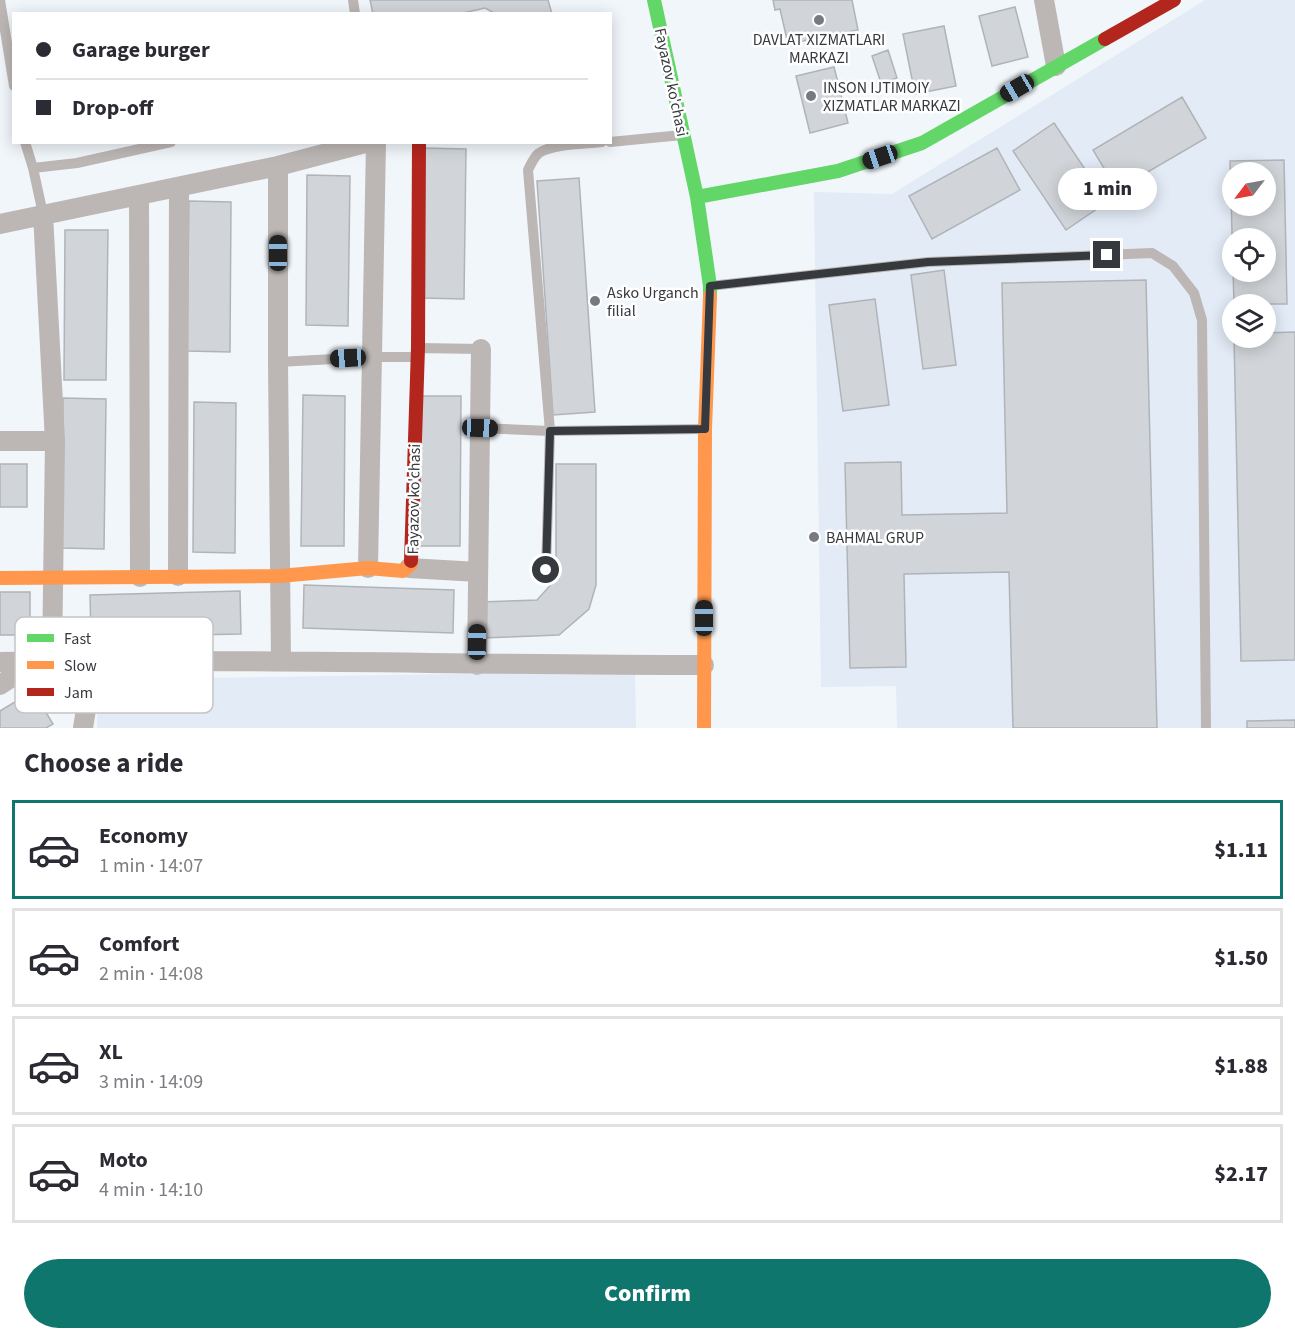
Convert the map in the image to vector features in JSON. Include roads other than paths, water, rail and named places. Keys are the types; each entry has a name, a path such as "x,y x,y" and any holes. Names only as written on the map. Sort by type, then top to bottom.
{"street":[{"name":"Fayazov ko'chasi","path":"654,0 697,197 710,286 705,429 704,728"},
{"path":"1044,0 1056,66"},
{"path":"697,197 838,171 922,143 1174,0"},
{"path":"0,224 278,166 361,144"},
{"path":"368,568 376,144"},
{"name":"Fayazov ko'chasi","path":"280,576 368,568 403,571 411,564 417,353 419,144"},
{"path":"278,166 281,661"},
{"path":"178,576 179,187"},
{"path":"139,195 140,577"},
{"path":"43,214 55,441 54,577 49,617"},
{"path":"477,665 481,349"},
{"path":"0,441 55,441"},
{"path":"409,568 478,572"},
{"path":"0,578 280,576"},
{"path":"213,661 704,666"},
{"path":"0,685 15,677"},
{"path":"83,728 85,713"}],"lane":[{"path":"0,0 12,75"},
{"path":"612,142 684,135"},
{"path":"26,144 43,214"},
{"path":"33,168 77,163 162,144"},
{"path":"546,570 550,431 528,170 536,154 585,144"},
{"path":"710,286 928,262 1152,253 1173,266 1194,292 1202,320 1206,728"},
{"path":"278,363 481,349"},
{"path":"480,428 550,431 705,429"}],"place":[{"name":"DAVLAT XIZMATLARI MARKAZI","path":"819,20"},
{"name":"INSON IJTIMOIY XIZMATLAR MARKAZI","path":"811,96"},
{"name":"Asko Urganch filial","path":"595,301"},
{"name":"BAHMAL GRUP","path":"814,537"}]}
